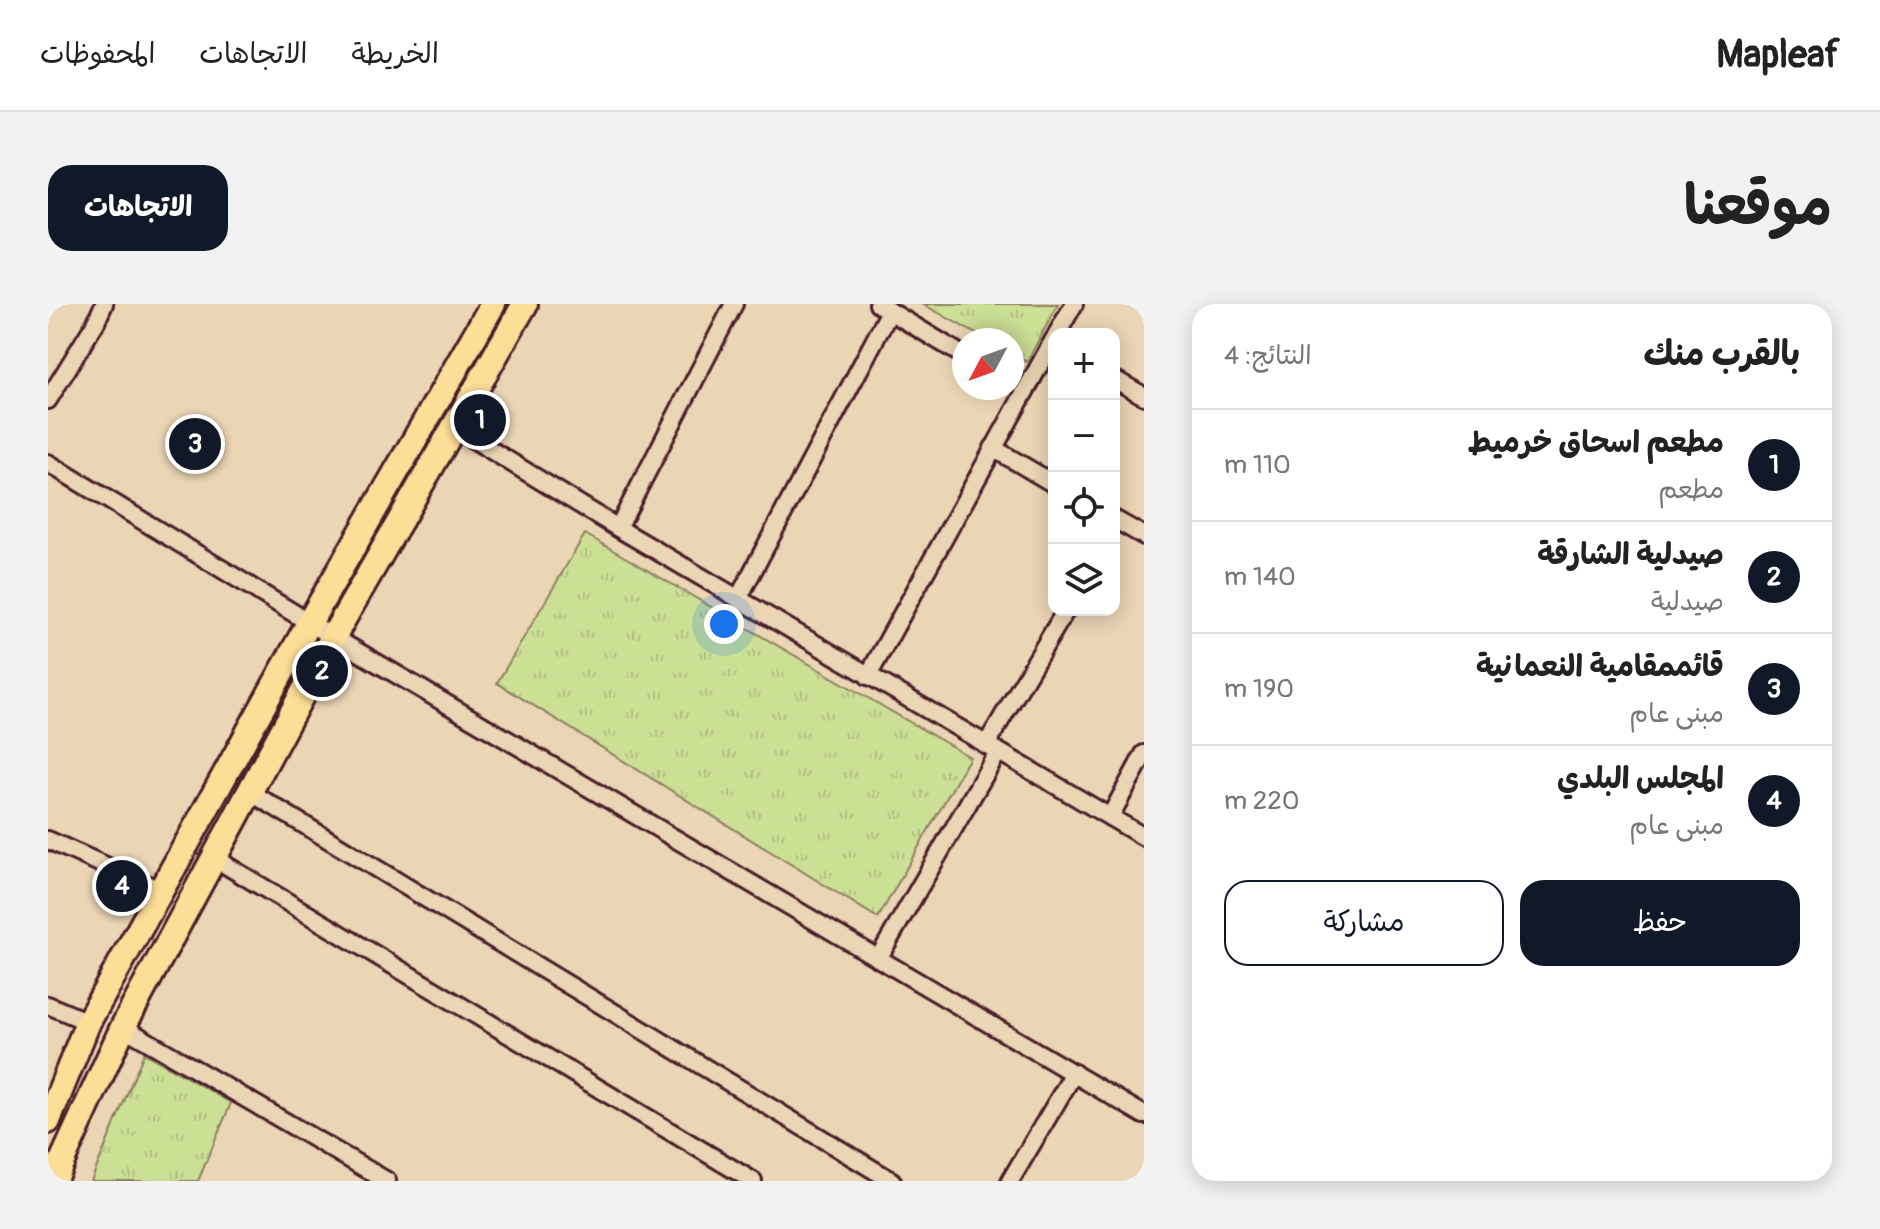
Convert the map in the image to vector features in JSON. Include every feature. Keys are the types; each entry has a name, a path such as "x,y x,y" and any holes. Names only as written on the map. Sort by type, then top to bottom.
{"main road":[{"path":"53,1181 123,1027 333,637 525,304"},
{"path":"48,1121 88,1022 486,306"}],"street":[{"path":"48,400 104,304"},
{"path":"618,528 734,304"},
{"path":"1061,328 1074,304"},
{"path":"738,599 884,308 952,349"},
{"path":"1024,381 1048,349"},
{"path":"1120,382 1144,396"},
{"path":"868,676 993,448 1013,400"},
{"path":"455,428 618,528 1144,837"},
{"path":"993,448 1048,480"},
{"path":"48,463 309,623 1144,1114"},
{"path":"1120,525 1144,536"},
{"path":"879,957 1063,616"},
{"path":"1110,817 1144,754"},
{"path":"250,792 892,1181"},
{"path":"48,840 162,891"},
{"path":"214,858 753,1181"},
{"path":"48,1005 88,1022"},
{"path":"123,1027 387,1181"},
{"path":"1010,1181 1074,1073"}],"green space":[{"path":"923,304 1058,304 1027,362 1024,360 1024,328 966,328"},
{"path":"585,534 970,757 878,918 497,683"},
{"path":"144,1053 231,1103 198,1181 91,1181"}],"place":[{"name":"مطعم اسحاق خرميط","path":"480,420"},
{"name":"قائممقامية النعمانية","path":"195,444"},
{"name":"صيدلية الشارقة","path":"322,671"},
{"name":"المجلس البلدي","path":"122,886"}]}
